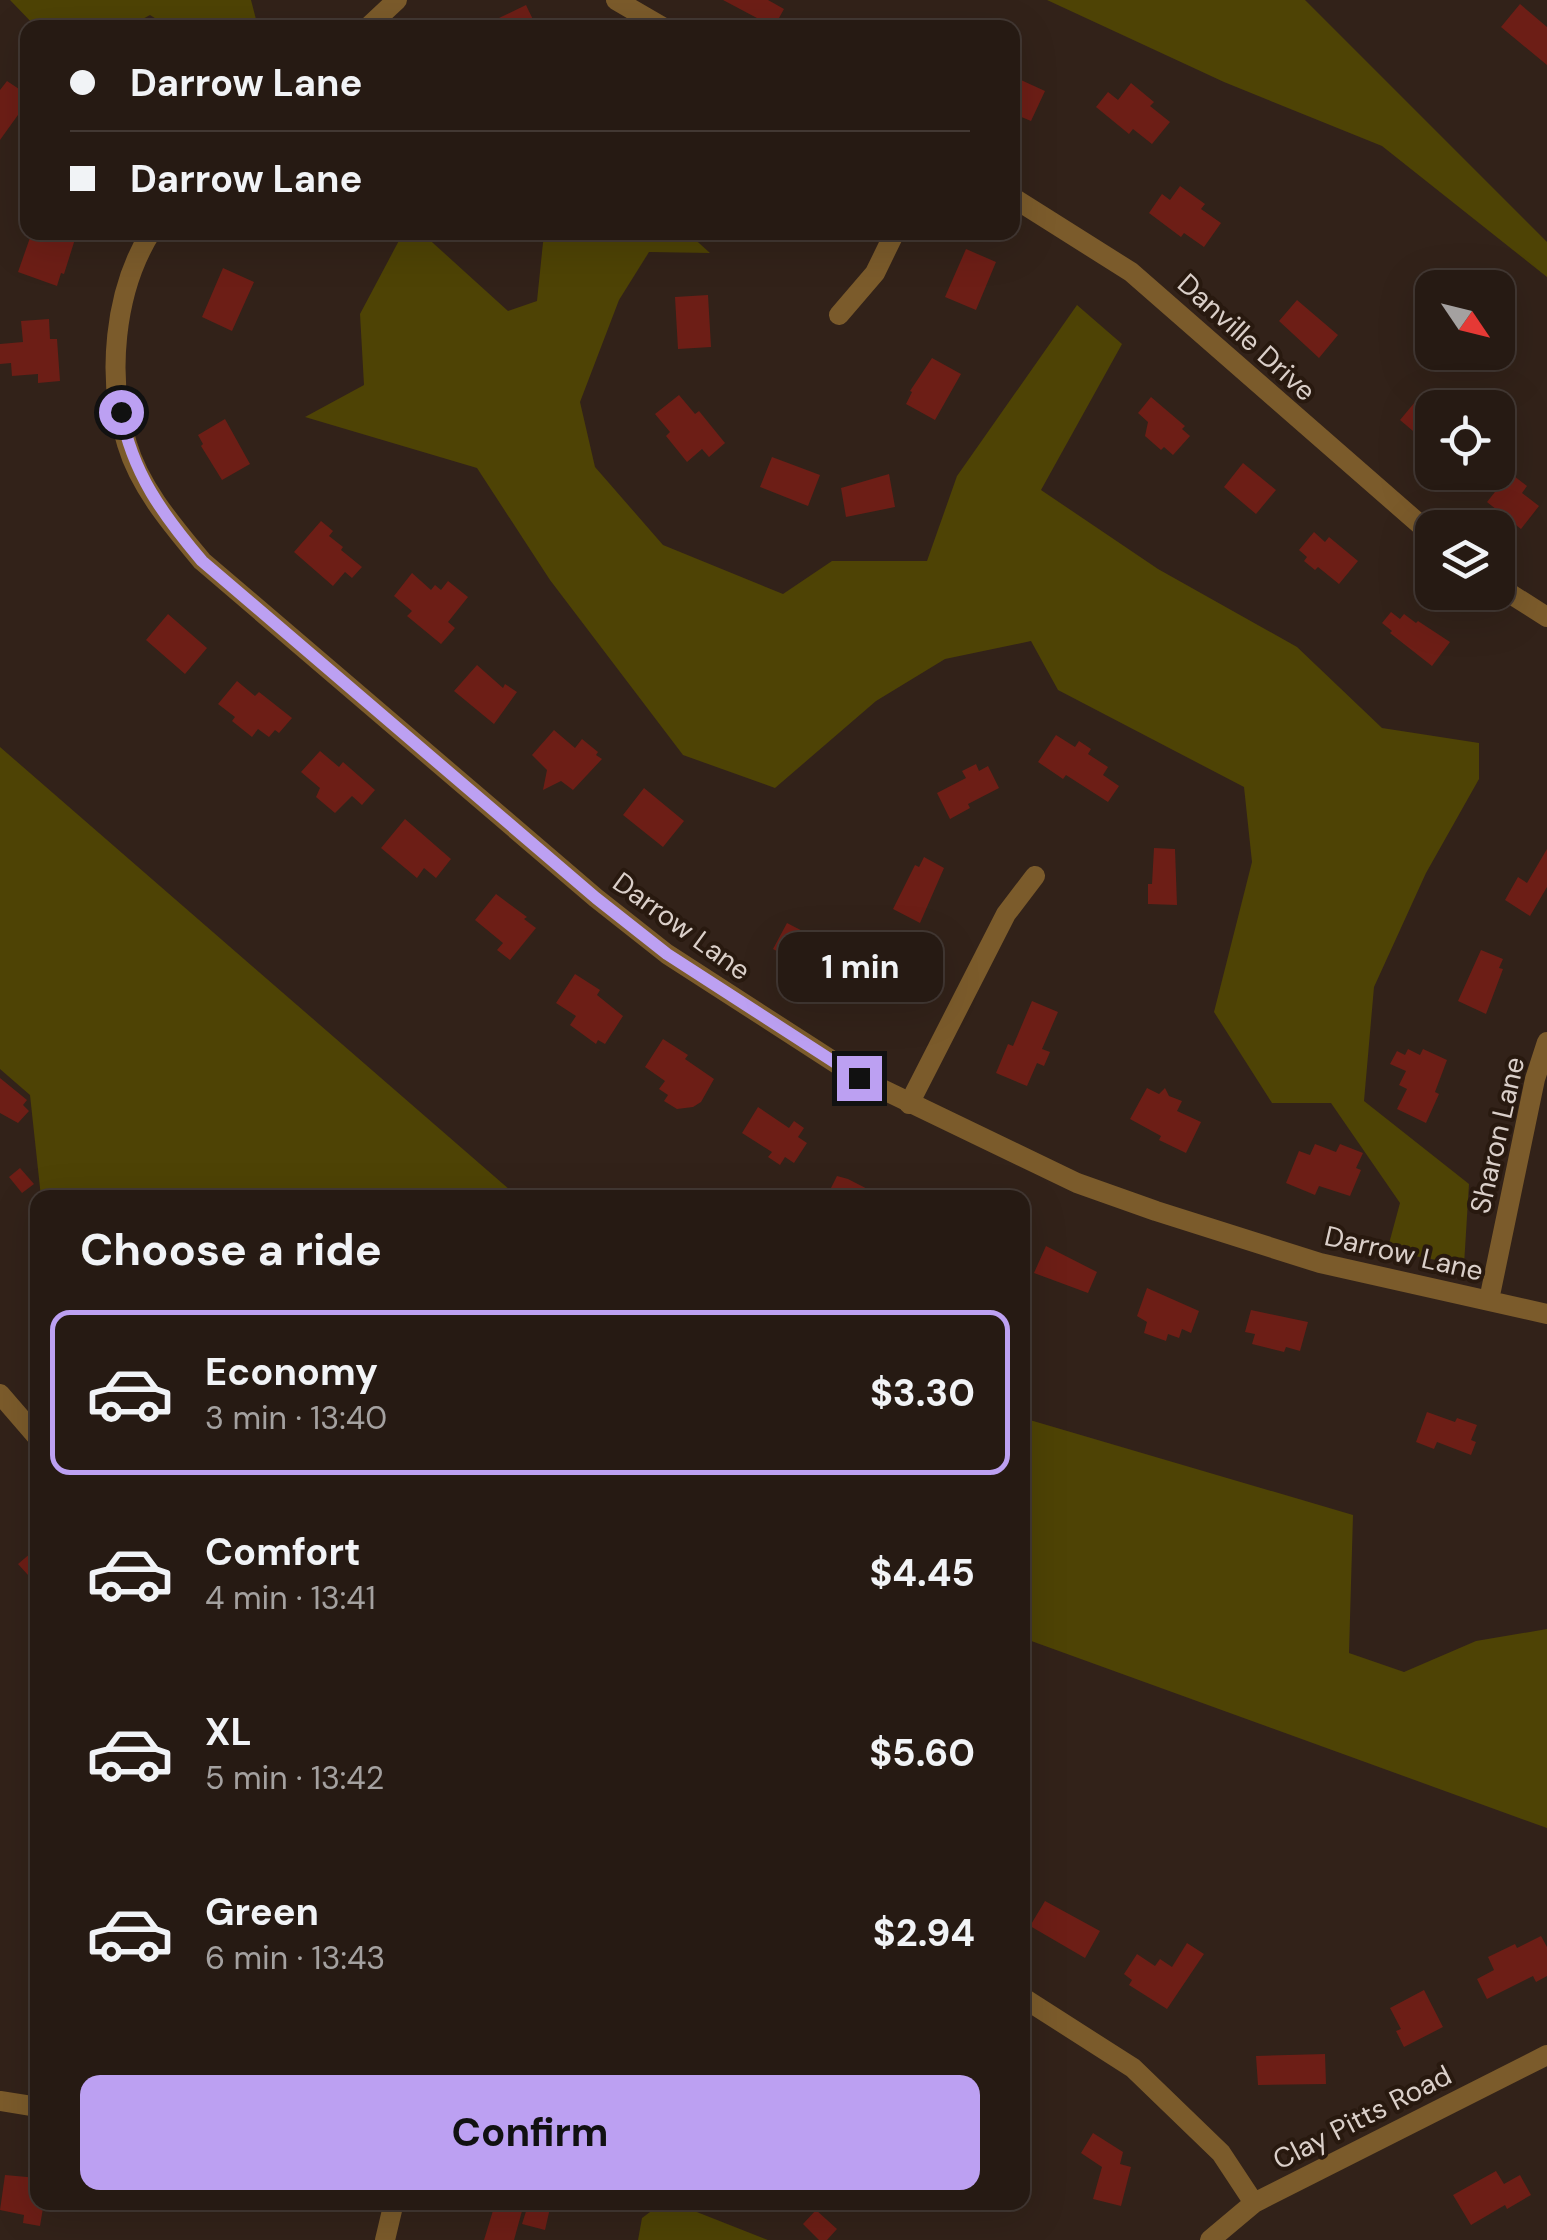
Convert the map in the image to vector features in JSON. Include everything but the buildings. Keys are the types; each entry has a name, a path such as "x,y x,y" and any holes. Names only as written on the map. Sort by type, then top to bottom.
{"street":[{"path":"376,20 397,0"},
{"path":"616,0 650,20"},
{"name":"Danville Drive","path":"1020,202 1132,272 1415,521"},
{"name":"Darrow Lane","path":"145,240 120,316 116,380 127,445 161,513 202,561 596,898 667,954 799,1042 909,1104 1077,1182 1320,1264 1547,1314"},
{"path":"840,316 875,273 891,240"},
{"path":"1515,596 1547,616"},
{"path":"909,1104 1006,914 1035,876"},
{"name":"Sharon Lane","path":"1489,1300 1534,1079 1547,1042"},
{"path":"0,1394 30,1429"},
{"path":"1030,2002 1134,2068 1220,2153 1254,2203"},
{"name":"Clay Pitts Road","path":"1210,2240 1254,2203 1547,2055"},
{"path":"0,2101 30,2106"},
{"path":"385,2240 392,2210"}],"shaded area":[{"path":"10,0 251,0 256,20 158,20 150,15 141,20 29,20"},
{"path":"1047,0 1305,0 1547,242 1547,277 1382,146 1224,82"},
{"path":"399,240 430,240 508,311 537,301 543,240 696,240 710,253 649,252 619,300 580,402 595,467 663,545 783,594 832,561 927,561 957,476 1077,305 1122,344 1041,490 1158,569 1297,647 1382,728 1479,743 1479,779 1426,873 1374,987 1364,1101 1469,1184 1464,1265 1387,1251 1400,1203 1331,1103 1272,1103 1214,1012 1252,862 1244,787 1058,690 1031,641 945,659 876,701 775,788 683,755 550,580 477,468 305,417 364,385 360,314"},
{"path":"0,747 510,1190 40,1190 30,1095 0,1069"},
{"path":"1030,1420 1353,1515 1349,1653 1404,1672 1476,1641 1547,1629 1547,1828 1030,1641"},
{"path":"653,2210 692,2210 768,2240 638,2240 642,2218"}],"route":[{"path":"121,412 127,445 161,513 202,561 596,898 667,954 859,1078"}]}
